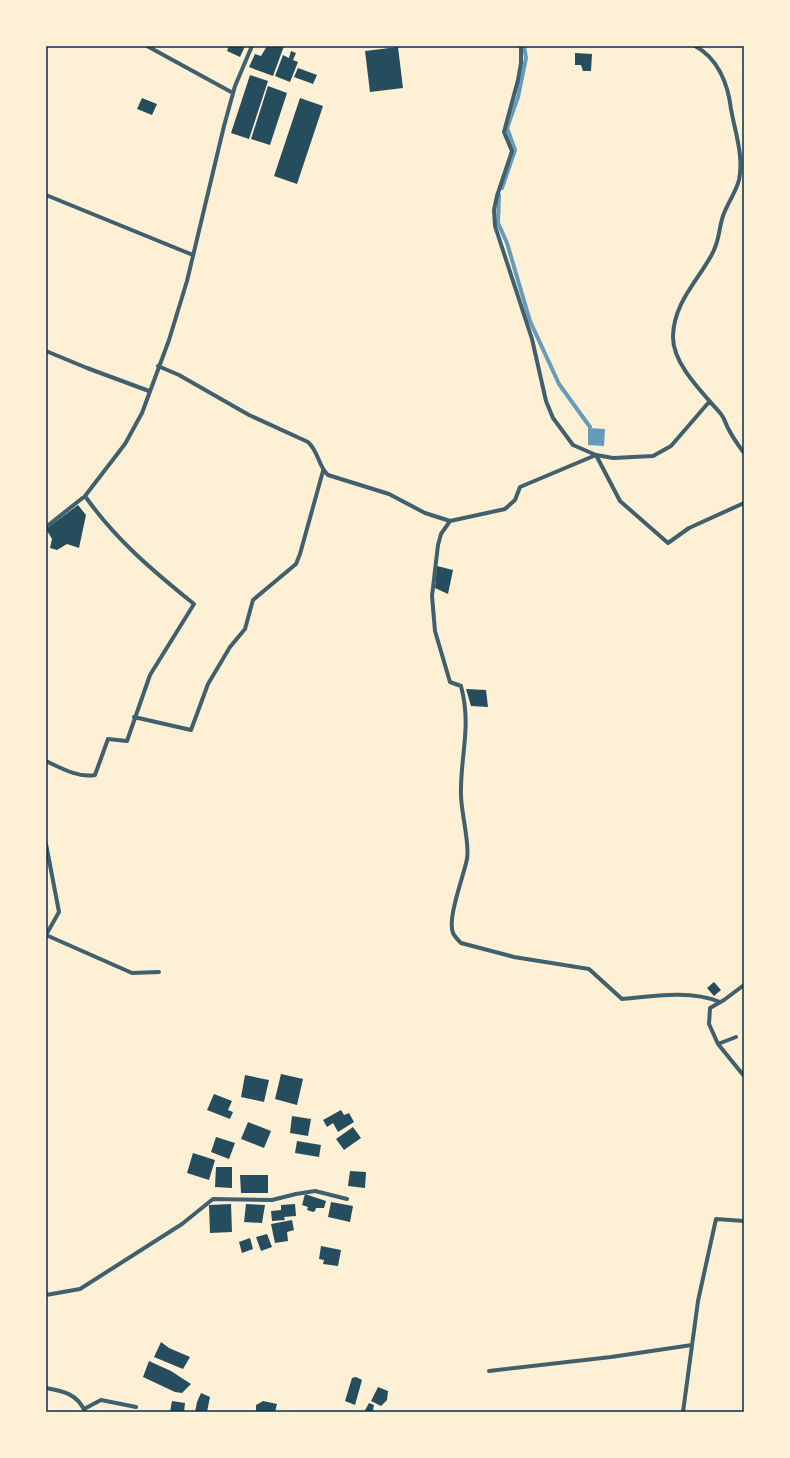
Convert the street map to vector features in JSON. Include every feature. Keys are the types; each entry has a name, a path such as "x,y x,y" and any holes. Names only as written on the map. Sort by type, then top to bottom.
{"street":[{"path":"147,46 233,93"},
{"path":"46,527 85,496 125,444 142,413 158,366 169,340 193,255 233,93 252,46"},
{"path":"521,46 521,63 518,80 504,132 512,152 496,196 494,210 495,226 532,339 541,384 553,418 573,445 596,456 613,458 653,456 671,446 709,402"},
{"path":"695,46 707,52 724,78 743,160 739,182 723,217 719,241 685,294 676,314 673,337 675,353 686,371 709,402 722,416 730,432 744,453"},
{"path":"46,194 193,255"},
{"path":"46,351 149,391"},
{"path":"134,717 191,730 208,684 230,647 245,629 253,600 296,564 323,471 315,448 308,442 250,415 179,375 158,366"},
{"path":"596,456 620,501 668,543 689,528 744,503"},
{"path":"323,471 338,479 353,482 389,494 426,513 450,521 505,509 515,500 520,487 596,456"},
{"path":"46,761 71,772 89,776 95,775 108,739 127,741 134,717 150,675 194,604 154,572 125,545 100,518 85,496"},
{"path":"450,521 441,534 438,545 432,596 435,631 442,657 450,682 461,686 466,715 461,795 467,858 453,914 452,932 460,943 514,957 589,969 622,999 663,995 706,996 720,1002"},
{"path":"46,844 59,912 46,935 132,973 159,972"},
{"path":"744,985 710,1008 709,1024 718,1044 744,1076"},
{"path":"718,1044 736,1037"},
{"path":"46,1295 80,1289 182,1224 213,1199 272,1200 315,1191 347,1198"},
{"path":"683,1412 698,1301 716,1219 744,1221"},
{"path":"489,1371 611,1357 692,1345"},
{"path":"46,1388 67,1392 76,1398 84,1411 101,1400 136,1407"}],"water":[{"path":"588,428 605,429 604,446 588,445"}],"building":[{"path":"229,46 245,46 240,57 227,51"},
{"path":"267,46 284,46 273,76 249,67 255,54 261,56"},
{"path":"398,47 403,88 370,92 365,51"},
{"path":"291,51 296,53 293,60 298,62 290,82 275,76 283,55 289,58"},
{"path":"575,53 592,54 591,71 583,71 581,65 575,65"},
{"path":"298,68 317,75 313,84 294,77"},
{"path":"250,75 268,81 249,139 231,133"},
{"path":"268,86 287,93 270,145 251,139"},
{"path":"142,98 157,104 152,115 137,109"},
{"path":"300,98 323,106 297,184 274,176"},
{"path":"78,505 86,515 79,548 67,544 57,550 50,548 52,539 46,529"},
{"path":"437,566 453,570 448,594 435,588"},
{"path":"466,689 486,690 488,707 471,706"},
{"path":"714,982 721,990 714,996 707,988"},
{"path":"281,1074 303,1079 297,1105 275,1099"},
{"path":"245,1075 269,1080 264,1102 241,1097"},
{"path":"214,1094 232,1101 228,1110 233,1112 230,1119 207,1110"},
{"path":"341,1110 344,1115 349,1113 354,1122 338,1132 333,1123 327,1127 323,1120"},
{"path":"292,1116 311,1119 308,1136 290,1133"},
{"path":"248,1122 271,1131 264,1148 241,1139"},
{"path":"353,1127 361,1138 344,1150 336,1139"},
{"path":"216,1137 235,1143 229,1159 211,1152"},
{"path":"297,1141 321,1145 319,1157 295,1153"},
{"path":"193,1153 215,1160 209,1180 187,1173"},
{"path":"216,1167 232,1167 232,1188 215,1187"},
{"path":"350,1171 366,1172 365,1188 348,1186"},
{"path":"240,1175 268,1175 268,1193 241,1193"},
{"path":"305,1194 326,1201 324,1208 316,1208 313,1212 307,1210 308,1207 302,1205"},
{"path":"331,1202 353,1206 350,1222 328,1217"},
{"path":"231,1204 232,1232 210,1233 209,1205"},
{"path":"246,1204 265,1205 262,1223 244,1222"},
{"path":"295,1204 296,1216 284,1217 285,1220 272,1221 271,1211 281,1210 281,1205"},
{"path":"292,1220 294,1230 287,1232 288,1241 275,1243 271,1224"},
{"path":"267,1234 272,1247 261,1251 256,1237"},
{"path":"250,1238 253,1249 242,1253 239,1242"},
{"path":"321,1246 341,1250 338,1266 323,1264 324,1260 319,1259"},
{"path":"161,1342 169,1348 190,1357 183,1369 154,1357"},
{"path":"149,1361 171,1371 191,1384 182,1393 175,1392 143,1377"},
{"path":"356,1377 362,1380 355,1405 345,1401 352,1378"},
{"path":"378,1387 388,1391 387,1400 381,1406 371,1401"},
{"path":"201,1393 210,1397 207,1412 195,1412 197,1402"},
{"path":"172,1401 185,1403 184,1412 170,1412"},
{"path":"263,1401 277,1404 275,1412 256,1412 256,1405"},
{"path":"369,1403 374,1405 373,1410 377,1412 364,1412"}],"waterway":[{"path":"502,188 515,150 507,128 518,97 526,58 524,46"},
{"path":"499,195 498,223 507,243 530,321 559,384 590,427"}]}
